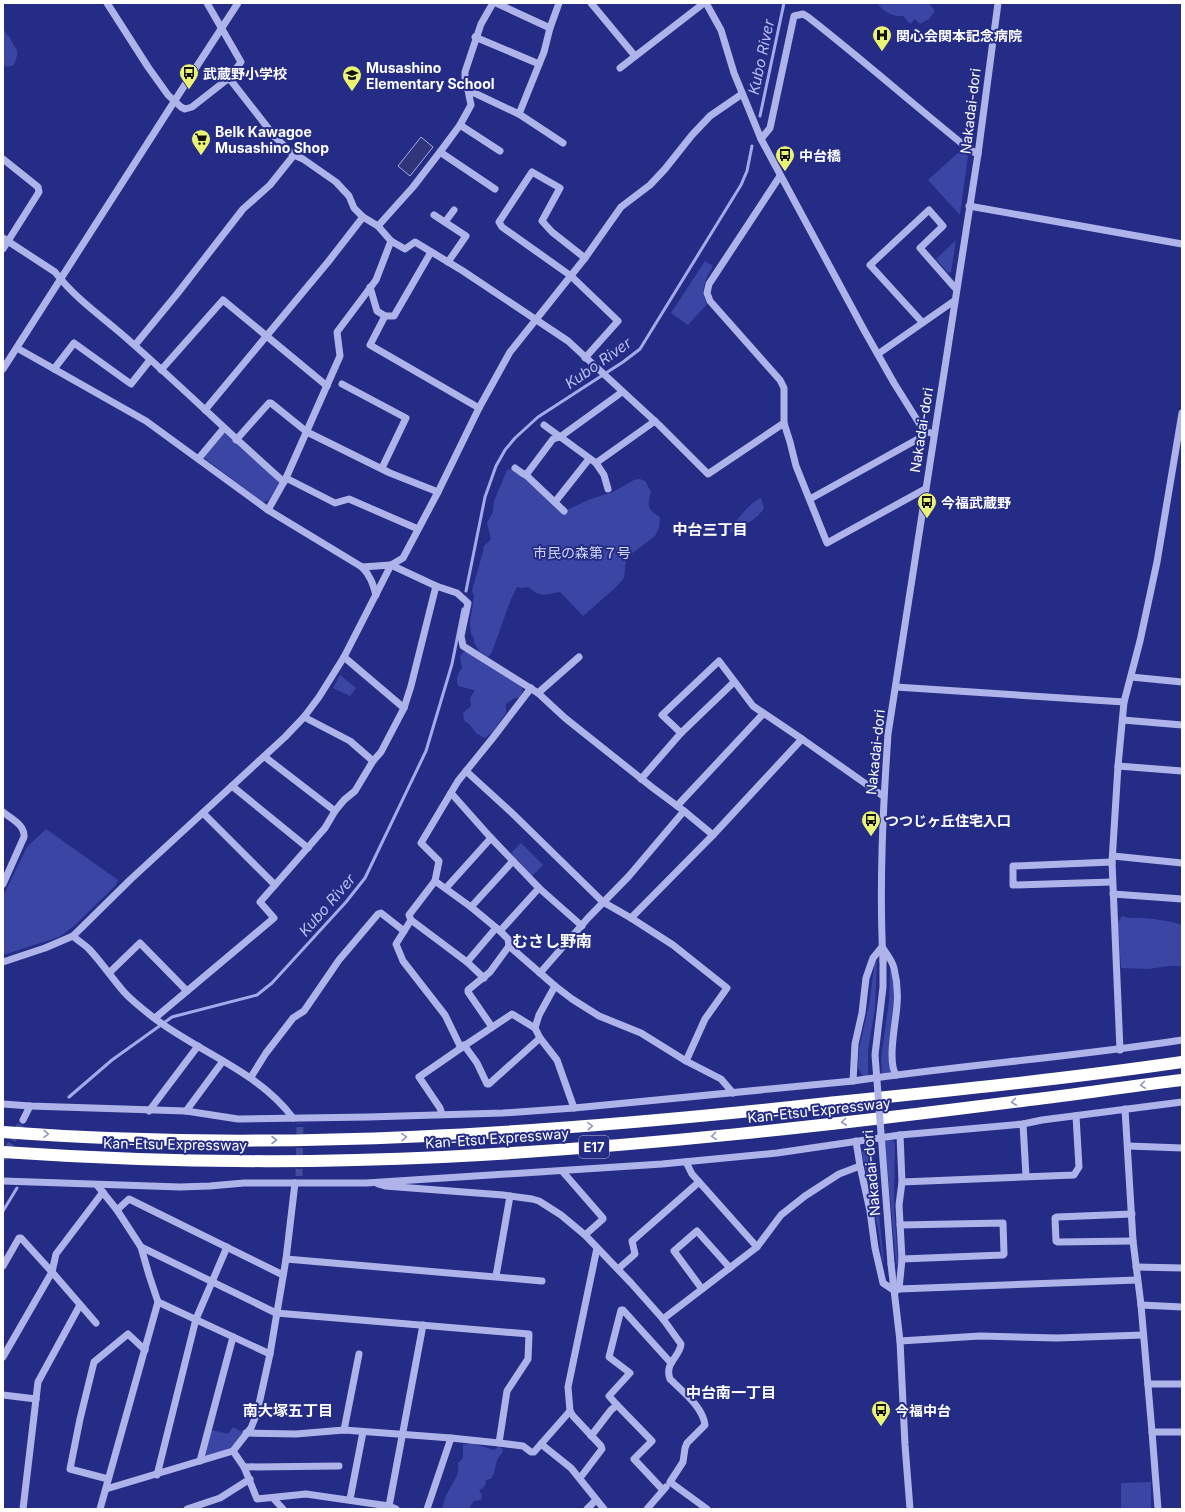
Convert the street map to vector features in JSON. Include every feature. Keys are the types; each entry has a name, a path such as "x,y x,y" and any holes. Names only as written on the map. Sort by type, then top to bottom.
{"highway":[{"name":"Kan-Etsu Expressway","path":"3,1132 194,1140 311,1140 404,1137 526,1130 610,1125 766,1110 1182,1062"},
{"name":"Kan-Etsu Expressway","path":"3,1152 184,1161 312,1161 442,1157 607,1146 764,1131 1030,1100 1182,1080"}],"street":[{"path":"107,3 168,95 181,108 185,109 192,107 229,78 241,62 207,3"},
{"path":"3,370 238,3"},
{"path":"378,226 413,187 460,125 470,105 468,90 465,82 465,72 475,37 493,3"},
{"path":"496,3 550,28"},
{"path":"519,114 544,52 550,28 559,3"},
{"path":"591,3 635,56"},
{"path":"620,68 705,3 721,30 742,94 760,139 878,354 924,431 934,434"},
{"name":"Nakadai-dori","path":"910,1509 897,1290 891,1264 875,1055 883,987 882,880 884,796 888,734 978,154 998,3"},
{"path":"760,139 770,128 794,16 802,14 838,40 901,94 970,150 978,154"},
{"path":"475,37 539,64"},
{"path":"229,78 276,137 294,155 303,159 336,182 349,196 354,208 363,217 378,226 391,240 406,249 415,242 568,341 655,421 708,474 784,423"},
{"path":"468,90 519,114 563,143"},
{"path":"362,567 391,565 403,558 438,492 479,408 510,352 585,258 621,207 650,184 665,169 692,135 710,116 742,94"},
{"path":"460,125 500,151"},
{"path":"440,152 495,189"},
{"path":"134,345 177,294 243,209 270,184 294,155"},
{"path":"3,159 38,187 39,192 5,240 3,249"},
{"path":"585,258 552,232 542,221 560,188 532,172 499,222 502,227 571,276 618,322 585,358"},
{"path":"780,176 709,284 707,293 710,301 780,380 784,392 784,423 796,466 827,543 925,489"},
{"path":"969,206 1182,244"},
{"path":"445,222 454,210"},
{"path":"922,322 870,265 929,210 943,226 920,248 956,289"},
{"path":"434,215 466,236 448,262"},
{"path":"205,410 328,262 363,217"},
{"path":"5,240 55,272 61,280 134,345 236,440 285,480 335,503 349,499 418,529"},
{"path":"268,510 285,480 340,356 337,332 376,280 391,240"},
{"path":"370,287 378,311 386,316 394,316 431,252"},
{"path":"161,370 223,300 327,386"},
{"path":"878,354 954,301"},
{"path":"386,316 370,345 372,347 479,408"},
{"path":"54,369 74,343 131,384 150,360"},
{"path":"17,348 146,421 268,510 362,567 368,572 376,595"},
{"path":"342,384 406,418 382,468"},
{"path":"526,475 553,439 560,437 622,392"},
{"path":"236,440 269,403 271,403 307,432 382,468 438,492"},
{"path":"1120,1050 1112,859 1124,702 1157,562 1182,413"},
{"path":"596,463 655,421"},
{"path":"544,425 596,463 604,475 608,489"},
{"path":"198,458 224,428"},
{"path":"810,499 918,438 924,431"},
{"path":"555,502 589,459"},
{"path":"516,468 526,475 564,511"},
{"path":"391,565 436,586 457,593 468,603 461,636 463,646 538,692 565,718 713,835"},
{"path":"3,962 45,948 73,936 202,813 265,757 304,717 319,697 344,657 391,565"},
{"path":"155,1018 274,918 260,902 325,828 335,811 344,800 355,791 373,761 381,752 404,708 415,672 436,586"},
{"path":"344,657 404,708"},
{"path":"538,692 579,657"},
{"path":"681,733 662,715 719,661 753,706 884,796"},
{"path":"1130,677 1182,682"},
{"path":"641,779 681,733 734,682"},
{"path":"896,686 1124,702"},
{"path":"484,978 467,962 411,920 409,915 435,881 439,861 421,843 466,771 531,688"},
{"path":"677,806 763,714"},
{"path":"304,717 350,741 373,761"},
{"path":"1123,720 1182,725"},
{"path":"632,918 713,835 802,739"},
{"path":"265,757 335,811"},
{"path":"1118,766 1182,771"},
{"path":"466,771 512,813 604,902 632,918 673,945 727,988 705,1019 686,1061"},
{"path":"232,786 308,848"},
{"path":"451,793 491,838 539,888 582,926"},
{"path":"540,973 629,876 684,811"},
{"path":"3,812 25,831 24,837 3,884"},
{"path":"202,813 275,885"},
{"path":"446,888 491,838"},
{"path":"1112,882 1013,885 1013,866 1112,859 1182,863"},
{"path":"471,907 513,861"},
{"path":"435,881 498,929 508,939 509,946 572,999 599,1016 641,1033 686,1061 721,1078 733,1093"},
{"path":"467,962 539,888"},
{"path":"1113,894 1182,900"},
{"path":"251,1077 266,1053 293,1018 304,1011 339,960 378,914 381,913 404,932"},
{"path":"411,920 396,944 403,961 445,1015 463,1047 476,1064 487,1084 489,1084 540,1038"},
{"path":"73,936 89,949 125,993 155,1018 198,1046 251,1077 278,1100 298,1120"},
{"path":"109,973 140,943 187,991"},
{"path":"492,1027 468,990 490,972 509,946"},
{"path":"853,1081 855,1044 862,1012 866,978 873,958 882,947 894,966 897,984 897,1006 892,1062 896,1075"},
{"path":"535,1028 539,1014 555,986"},
{"path":"442,1114 440,1108 419,1077 513,1014 535,1028 540,1038 558,1060 574,1108"},
{"path":"3,1104 149,1111 186,1111 238,1119 298,1120 503,1112 574,1108 853,1081 1120,1050 1182,1040"},
{"path":"149,1111 198,1046"},
{"path":"186,1111 224,1061"},
{"path":"3,1181 180,1187 298,1180 371,1183 563,1172 777,1153 900,1135 1023,1124 1042,1120 1182,1102"},
{"path":"23,1120 30,1106"},
{"path":"1124,1109 1128,1146 1133,1241 1141,1305 1158,1509"},
{"path":"902,1182 1074,1174 1079,1167 1076,1116"},
{"path":"1023,1124 1026,1176"},
{"path":"897,1290 902,1259 899,1205 902,1182 900,1135"},
{"path":"856,1141 870,1211 875,1248 883,1283 897,1290 1137,1280"},
{"path":"1128,1146 1182,1148"},
{"path":"686,1162 692,1174 757,1247"},
{"path":"663,1320 757,1247 781,1215 805,1196 839,1174 860,1166"},
{"path":"563,1172 603,1218 585,1235"},
{"path":"106,1489 233,1451 250,1428 257,1413 270,1354 298,1180"},
{"path":"618,1269 635,1254 632,1241 699,1182"},
{"path":"371,1183 385,1186 510,1196 539,1201 561,1215 585,1235 618,1269 663,1320 681,1344 681,1348 671,1362 668,1374 670,1379 694,1404 704,1418 705,1425 687,1443 684,1448 683,1462 664,1490 647,1509"},
{"path":"97,1185 117,1210 141,1247 158,1302 100,1509"},
{"path":"3,1357 52,1272 56,1254 103,1192"},
{"path":"496,1276 510,1196"},
{"path":"117,1210 129,1199 283,1275"},
{"path":"1132,1214 1057,1216 1055,1218 1056,1241 1058,1242 1133,1241"},
{"path":"900,1225 1003,1223 1003,1255 902,1259"},
{"path":"702,1289 674,1251 697,1231 730,1268"},
{"path":"3,1266 19,1238 21,1238 96,1323"},
{"path":"141,1247 276,1313 529,1334 528,1359 508,1391 498,1443"},
{"path":"156,1475 196,1319 227,1247"},
{"path":"580,1478 602,1449 601,1446 572,1416 570,1411 568,1388 597,1248"},
{"path":"286,1259 542,1281"},
{"path":"1136,1267 1182,1268"},
{"path":"158,1302 270,1354"},
{"path":"23,1509 38,1382 80,1305"},
{"path":"1141,1305 1182,1307"},
{"path":"664,1490 634,1459 652,1441 608,1396 630,1373 609,1357 621,1310 623,1310 671,1362"},
{"path":"389,1506 423,1325"},
{"path":"108,1479 70,1469 94,1362 128,1334 145,1350"},
{"path":"900,1341 980,1336 1057,1338 1143,1335"},
{"path":"200,1461 233,1337"},
{"path":"344,1430 359,1354"},
{"path":"1148,1384 1182,1384"},
{"path":"3,1395 36,1398"},
{"path":"591,1436 611,1410 617,1405"},
{"path":"246,1433 296,1434 344,1430 498,1443 523,1446 531,1452 534,1452 570,1411"},
{"path":"350,1499 363,1432"},
{"path":"1152,1432 1182,1432"},
{"path":"427,1509 451,1438"},
{"path":"541,1444 571,1468 604,1509"},
{"path":"233,1451 244,1467 257,1499 306,1494 350,1499 365,1506 389,1506 396,1509"},
{"path":"244,1467 339,1466"},
{"path":"187,1509 220,1498 250,1479"},
{"path":"670,1482 706,1509"},
{"path":"273,1498 284,1509"},
{"path":"587,1509 596,1500"}],"green space":[{"path":"877,3 928,3 934,9 934,12 929,19 920,24 915,19 910,24 903,16 895,16 888,13"},
{"path":"3,28 17,50 17,57 14,65 7,67 3,65"},
{"path":"961,150 968,156 960,215 928,180"},
{"path":"956,240 951,272 948,273 936,259"},
{"path":"705,261 713,266 704,284 704,294 707,304 688,325 671,313"},
{"path":"223,432 278,480 279,483 268,501 263,502 203,457"},
{"name":"市民の森第７号","path":"512,469 567,510 588,500 613,492 634,480 640,479 645,481 651,492 649,507 660,517 659,528 655,536 626,558 624,578 615,588 583,616 560,592 544,595 536,593 528,587 517,587 511,599 492,652 488,657 479,651 471,634 470,622 474,597 472,590 484,546 491,539 487,523 493,512 494,501 507,470"},
{"path":"761,498 764,508 758,516 730,533 730,529 745,511 753,502"},
{"path":"464,652 468,652 520,684 523,690 520,697 513,699 506,704 506,713 493,731 485,738 476,733 464,720 463,713 471,706 470,698 474,690 458,686 457,677 462,668 460,656"},
{"path":"340,675 356,688 350,696 333,688"},
{"path":"46,829 118,880 116,885 74,926 59,937 3,955 3,896 27,847"},
{"path":"521,843 543,865 532,876 511,853"},
{"path":"1122,916 1173,922 1182,925 1182,966 1148,969 1121,968 1118,922"},
{"path":"875,961 877,961 875,1008 868,1050 868,1076 863,1076 858,1068 859,1049 869,1005"},
{"path":"890,962 894,985 890,1044 890,1072 882,1074 881,1058 889,1001"},
{"path":"891,1140 895,1144 894,1206 898,1263 896,1264 885,1141"},
{"path":"868,1142 872,1142 884,1265 879,1233 862,1153 863,1147"},
{"path":"233,1427 244,1433 231,1449 204,1456 212,1430 228,1434"},
{"path":"471,1443 494,1450 498,1447 502,1448 503,1451 497,1460 494,1473 491,1479 486,1480 486,1484 479,1490 482,1496 481,1500 474,1501 468,1509 442,1509 446,1496 457,1476 459,1467 458,1463 463,1458 463,1445"},
{"path":"1151,1482 1151,1509 1121,1509 1121,1483"}],"shaded area":[{"path":"421,137 433,147 410,176 398,166"}],"waterway":[{"name":"Kubo River","path":"760,116 784,3"},
{"name":"Kubo River","path":"466,591 485,497 496,466 505,450 515,438 538,417 623,362 640,349 741,185 747,171 752,146"},
{"name":"Kubo River","path":"69,1097 112,1060 172,1017 257,995 272,983 346,902 365,878 426,751 452,664 463,609"},
{"path":"3,1211 17,1188"}],"tunnel":[{"path":"3,1159 23,1120"},
{"path":"299,1176 300,1123"}],"place":[{"name":"関心会関本記念病院","path":"882,52"},
{"name":"武蔵野小学校","path":"189,90"},
{"name":"Musashino Elementary School","path":"352,92"},
{"name":"Belk Kawagoe Musashino Shop","path":"201,156"},
{"name":"中台橋","path":"785,172"},
{"name":"今福武蔵野","path":"927,519"},
{"name":"つつじヶ丘住宅入口","path":"871,837"},
{"name":"今福中台","path":"881,1427"}],"district":[{"name":"中台三丁目","path":"710,529"},
{"name":"むさし野南","path":"552,941"},
{"name":"中台南一丁目","path":"731,1392"},
{"name":"南大塚五丁目","path":"288,1410"}]}
